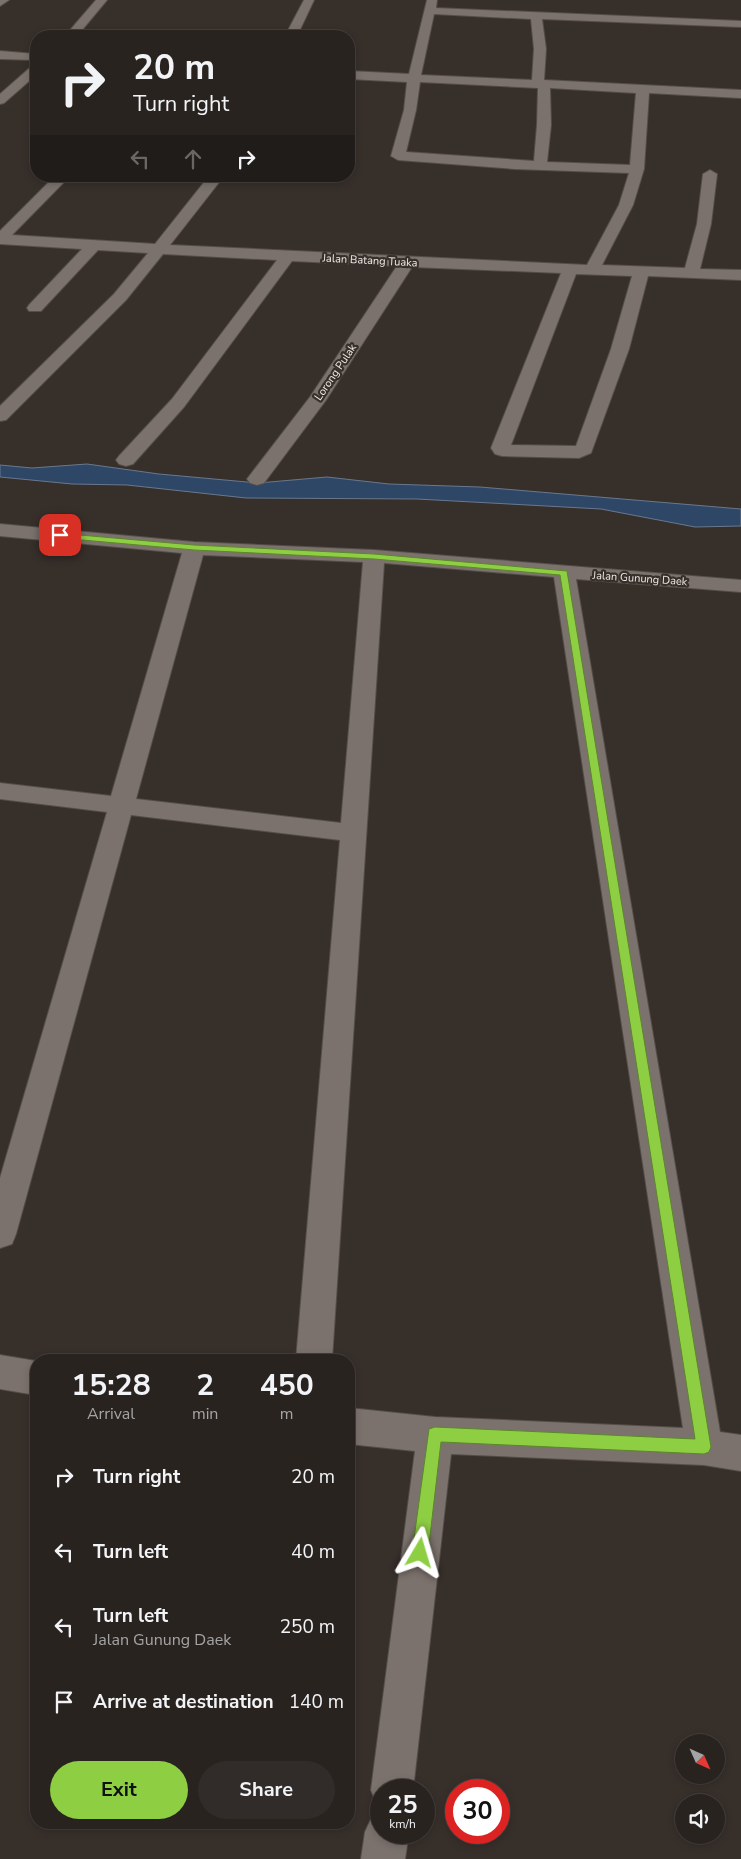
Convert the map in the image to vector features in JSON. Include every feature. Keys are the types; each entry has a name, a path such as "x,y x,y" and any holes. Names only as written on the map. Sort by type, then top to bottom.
{"street":[{"path":"0,3 4,0"},
{"path":"76,30 102,0"},
{"path":"295,30 309,0"},
{"path":"637,169 540,166 398,156 410,110 414,78 431,5 536,16 741,24"},
{"path":"536,16 540,49 544,125 540,166"},
{"path":"0,55 30,57"},
{"path":"0,100 30,74"},
{"path":"355,75 741,94"},
{"path":"592,270 626,205 637,169 643,89"},
{"path":"691,274 704,224 710,174"},
{"path":"0,239 57,182"},
{"path":"0,416 120,298 212,182"},
{"name":"Jalan Batang Tuaka","path":"0,239 160,250 570,270 741,275"},
{"path":"35,308 94,245"},
{"path":"126,460 178,403 288,256"},
{"name":"Lorong Pulak","path":"257,479 316,400 407,262"},
{"path":"570,270 500,448 502,450 579,452 584,449 620,349 641,272"},
{"name":"Jalan Gunung Daek","path":"1,532 194,548 374,556 741,586"},
{"path":"0,1234 194,548"},
{"path":"314,1354 374,556"},
{"path":"564,573 704,1447"},
{"path":"0,791 353,833"},
{"path":"0,1372 30,1377"},
{"path":"355,1427 435,1435 704,1447 741,1453"},
{"path":"393,1779 435,1435"},
{"path":"383,1859 385,1844"}],"water":[{"path":"87,464 159,474 258,483 327,477 389,484 480,487 741,509 741,526 695,527 601,509 417,499 246,498 127,485 72,484 0,477 0,465 32,468"}],"route":[{"path":"60,535 194,548 374,556 564,573 704,1447 435,1435 420,1553"}]}
